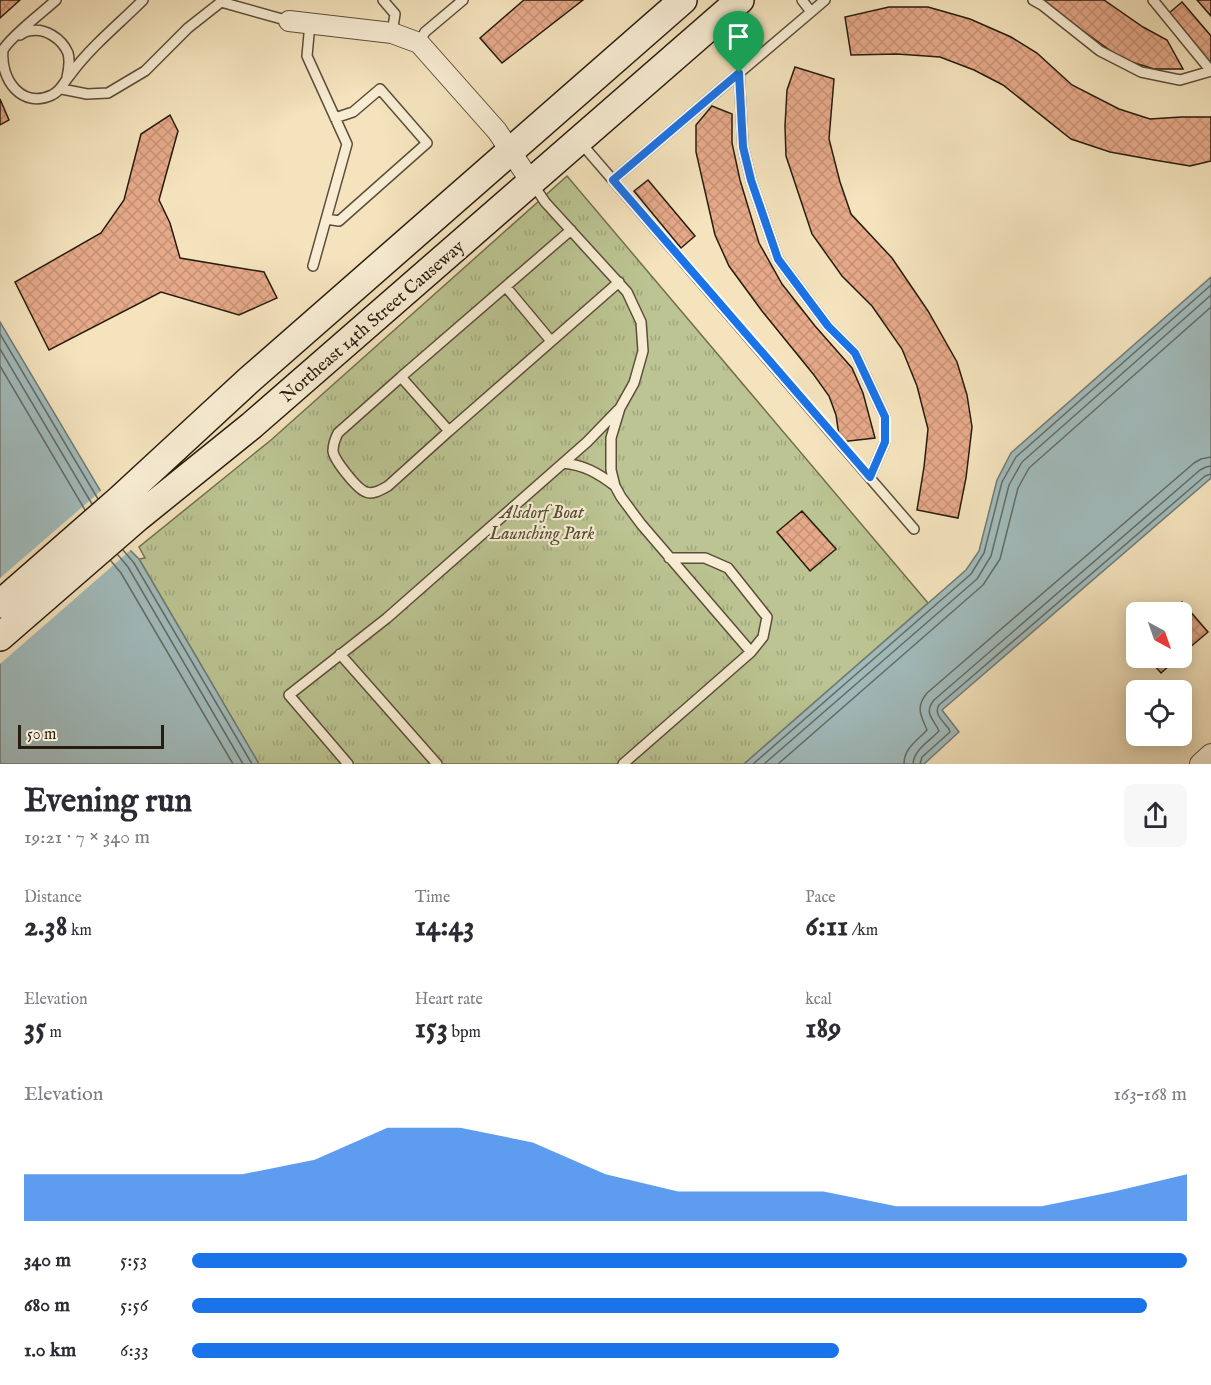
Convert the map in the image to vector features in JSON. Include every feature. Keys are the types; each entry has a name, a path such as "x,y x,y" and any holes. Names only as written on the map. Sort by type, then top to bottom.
{"main road":[{"name":"Northeast 14th Street Causeway","path":"0,637 128,508 249,380 683,0"},
{"name":"Northeast 14th Street Causeway","path":"0,604 128,508 251,426 740,0"}],"street":[{"path":"289,21 392,33 419,43 497,131 531,182"}],"lane":[{"path":"56,0 3,50 0,61 4,82 21,96 42,99 62,89 87,94 108,93 145,71 188,28 221,2 289,21"},
{"path":"67,77 97,44 143,0"},
{"path":"382,0 395,14 392,33"},
{"path":"419,43 425,32 463,0"},
{"path":"802,0 811,12"},
{"path":"613,180 825,0"},
{"path":"1033,0 1100,51 1141,72 1180,80 1211,71 1153,0"},
{"path":"310,23 307,56 347,144 314,266"},
{"path":"15,37 30,30 42,31 53,35 62,43 68,53 70,65 62,89"},
{"path":"739,73 743,147 751,180 778,259 828,326 855,353 885,417 885,442 870,477"},
{"path":"326,219 339,221 427,143 380,88 353,112 335,118"},
{"path":"579,141 914,529"},
{"path":"531,182 545,202 627,292 641,322 643,351 634,383 620,408 611,438 611,470 615,486 640,524 751,652"},
{"path":"571,231 338,433 333,443 333,454 360,489 367,493 378,492 388,486 619,282"},
{"path":"506,287 551,341"},
{"path":"401,377 449,431"},
{"path":"348,764 289,694 387,618 587,442 620,408"},
{"path":"563,463 591,470 615,486"},
{"path":"623,764 751,652 763,637 767,617 728,568 705,558 669,558"},
{"path":"340,654 437,764"}],"green space":[{"name":"Alsdorf Boat Launching Park","path":"567,176 928,603 744,764 259,764 139,559 145,558 139,547 271,440"}],"water":[{"path":"1211,277 1211,478 942,710 959,732 924,764 744,764 966,570 979,551 997,480 1011,453"},
{"path":"0,322 100,490 130,550 139,559 259,764 0,764"}],"pier":[{"path":"103,489 133,548 0,664 0,578"}],"building":[{"path":"0,0 20,0 0,18"},
{"path":"524,0 583,0 502,63 480,38"},
{"path":"1044,0 1104,0 1143,27 1167,40 1183,69 1154,69 1122,59 1054,10"},
{"path":"1197,0 1211,0 1211,16"},
{"path":"1182,2 1211,36 1211,64 1168,14"},
{"path":"889,7 928,7 970,19 1011,37 1037,53 1072,85 1119,109 1150,119 1211,117 1211,161 1190,166 1110,152 1071,139 1003,85 974,70 940,57 897,54 851,55 845,17"},
{"path":"795,67 834,79 829,139 851,214 892,258 928,311 957,362 967,395 972,427 966,478 958,518 917,510 928,429 917,386 902,349 872,306 842,276 812,234 786,156 787,90"},
{"path":"0,99 9,120 0,125"},
{"path":"712,106 732,114 732,143 740,180 759,243 782,284 852,368 863,393 875,438 840,442 836,415 829,396 729,266 715,235 696,152 696,125"},
{"path":"170,115 178,131 159,200 170,223 180,258 264,272 277,298 239,315 161,292 49,350 15,282 101,233 124,200 141,134"},
{"path":"648,180 695,236 681,248 634,191"},
{"path":"802,511 836,549 810,571 777,532"},
{"path":"1192,614 1208,632 1192,646"},
{"path":"1157,668 1167,668 1161,673"}],"route":[{"path":"739,73 743,147 751,180 778,259 828,326 855,353 885,417 885,442 870,477 613,180 739,73"}]}
